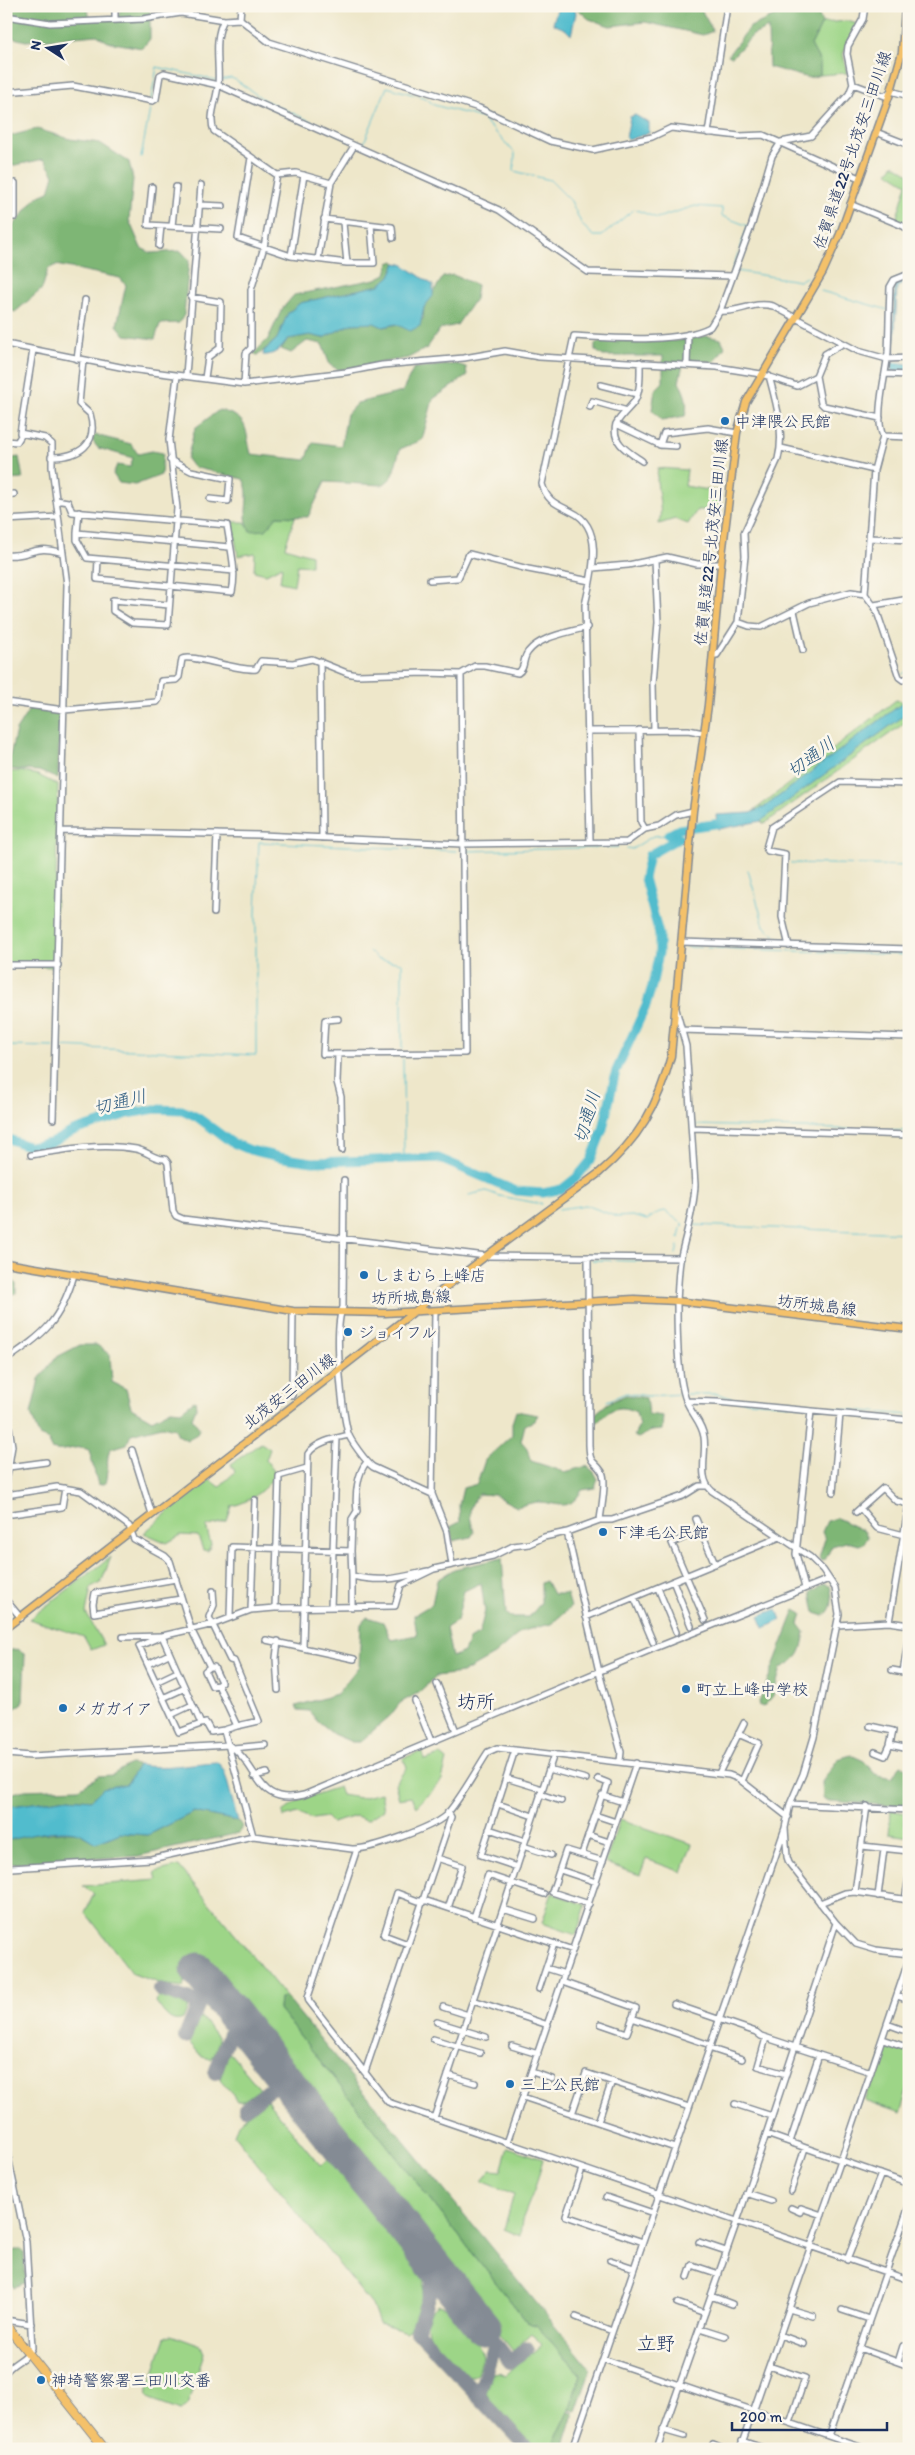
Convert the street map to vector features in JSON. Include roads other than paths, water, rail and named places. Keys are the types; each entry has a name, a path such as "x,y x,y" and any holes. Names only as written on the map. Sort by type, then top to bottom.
{"highway":[{"path":"6,2325 105,2449"}],"main road":[{"name":"佐賀県道22号北茂安三田川線","path":"674,1026 693,813 704,733 721,564 737,433 746,402 833,252 891,91 906,32 906,8"},
{"name":"北茂安三田川線","path":"6,1628 84,1570 130,1531 340,1368 599,1172 629,1143 649,1117 663,1087 671,1056 674,1026"},
{"name":"坊所城島線","path":"6,1263 294,1310 340,1313 413,1312 627,1299 677,1301 909,1329"}],"street":[{"path":"114,20 116,6"},
{"path":"240,19 241,6"},
{"path":"708,133 726,6"},
{"path":"590,841 587,627 585,605 593,568 590,528 575,512 549,500 542,484 574,336 646,338 688,334 710,328 720,311 752,224 772,156 781,142 811,136 842,104 849,94 853,84 847,54 848,46 864,19 865,6"},
{"path":"6,16 50,23 114,20 181,13 224,20 240,19 269,42 479,108 550,141 593,150 652,137 671,128 740,136 763,135 860,178"},
{"path":"224,20 217,56 218,85 212,122 214,131 276,175 296,173 331,183"},
{"path":"6,92 73,86 151,100 156,98 160,75 164,73 218,85 499,210 588,272 733,276"},
{"path":"853,84 886,96 891,91 909,96"},
{"path":"876,132 909,145"},
{"path":"318,259 331,183 354,146"},
{"path":"251,158 238,238 291,256 347,263 374,263 371,225"},
{"path":"244,384 246,353 251,348 251,290 264,246 276,175"},
{"path":"291,256 304,176"},
{"path":"6,217 15,217 16,183"},
{"path":"186,376 201,185"},
{"path":"152,187 148,225 221,229"},
{"path":"172,226 176,187"},
{"path":"850,204 909,230"},
{"path":"200,205 223,206"},
{"path":"324,220 392,227 393,238"},
{"path":"343,223 347,263"},
{"path":"160,246 161,226"},
{"path":"865,594 874,470 883,436 880,430 880,418 887,359 892,282 909,274"},
{"path":"191,297 221,302 220,348 208,357 205,378"},
{"path":"77,359 85,300"},
{"path":"720,311 729,312 761,303 773,306 858,351 887,359 909,358"},
{"path":"688,334 688,364"},
{"path":"842,344 825,354 816,376 821,403 824,406 880,418"},
{"path":"7,346 177,376 244,384 346,372 382,365 464,358 491,352 513,352 539,357 688,364 761,374 785,384 797,386 816,376"},
{"path":"22,434 20,430 33,350"},
{"path":"51,457 71,455 81,450 91,438 90,414 79,404 83,360"},
{"path":"640,362 637,394 634,402 624,410 615,428 621,447 642,461"},
{"path":"885,374 909,376"},
{"path":"169,606 113,600 113,611 132,623 168,626 177,508 169,440 177,376"},
{"path":"713,655 717,655 724,646 738,622 745,556 744,533 781,448 778,412 769,376"},
{"path":"601,385 637,394"},
{"path":"590,407 592,401 624,410"},
{"path":"616,424 660,445 676,446"},
{"path":"660,445 664,432 708,428 737,433"},
{"path":"6,441 17,442 22,434"},
{"path":"22,434 49,440 52,444 51,457 67,586 53,1119"},
{"path":"883,436 909,437"},
{"path":"781,448 874,470"},
{"path":"170,460 191,471 230,479 228,501 210,499"},
{"path":"6,494 14,494"},
{"path":"56,500 68,502 72,512 227,526 229,547 234,560 232,592 97,579 98,559"},
{"path":"79,512 77,540 87,558 173,564 234,571"},
{"path":"6,520 58,516"},
{"path":"77,533 229,547"},
{"path":"870,538 909,540"},
{"path":"6,554 17,557 38,550 49,549 64,553"},
{"path":"430,580 458,578 469,554 528,569 590,581"},
{"path":"593,568 673,558 697,564 721,564"},
{"path":"654,730 653,683 658,622 655,560"},
{"path":"738,622 749,626 761,627 810,603 842,593 865,594 874,605 899,677 903,680 909,677"},
{"path":"874,605 909,599"},
{"path":"794,611 803,650"},
{"path":"6,702 64,710 157,702 159,700 161,681 176,680 179,677 183,657 213,664 222,663 248,670 256,669 261,661 294,663 312,659 347,674 356,675 461,674 475,666 485,666 518,673 523,669 527,653 540,642 587,627"},
{"path":"320,661 322,838"},
{"path":"338,1019 325,1020 323,1054 465,1053 461,674"},
{"path":"588,730 688,730 704,733"},
{"path":"639,730 641,822 645,828"},
{"path":"789,946 782,917 785,854 768,851 766,848 772,827 840,782 909,784"},
{"path":"61,830 462,844 627,842 645,828 659,826 676,815 693,813"},
{"path":"214,913 217,834"},
{"path":"681,942 909,949"},
{"path":"6,965 58,965"},
{"path":"676,1006 686,1046 692,1128 694,1199 681,1258 677,1301 680,1362 686,1401 702,1426 705,1442 704,1478 706,1486"},
{"path":"682,1030 909,1038"},
{"path":"338,1055 337,1082 341,1098 342,1150"},
{"path":"692,1128 909,1135"},
{"path":"31,1155 72,1148 104,1147 137,1149 151,1154 159,1160 165,1160 168,1163 173,1210 176,1216 182,1218 486,1256 681,1258"},
{"path":"344,1180 343,1307 340,1313 340,1368 349,1435 367,1462 432,1494"},
{"path":"588,1257 590,1458 602,1473 604,1480 600,1520"},
{"path":"6,1360 32,1343 58,1316 68,1298 74,1275"},
{"path":"292,1395 294,1310"},
{"path":"435,1311 432,1494 446,1532 452,1565"},
{"path":"686,1401 717,1402 909,1420"},
{"path":"6,1407 12,1446 6,1483"},
{"path":"805,1588 796,1554 811,1411"},
{"path":"833,1492 840,1414"},
{"path":"303,1646 308,1454 310,1450 337,1438 349,1435"},
{"path":"331,1608 337,1438"},
{"path":"132,1450 152,1514"},
{"path":"9,1467 46,1462"},
{"path":"352,1607 352,1519 357,1511 356,1500 362,1467 367,1462"},
{"path":"275,1608 279,1476 307,1468"},
{"path":"352,1576 388,1581 493,1556 513,1546 529,1544 544,1536 567,1532 600,1520 612,1520 683,1496 699,1486 706,1486 810,1557 829,1579 838,1601 837,1625 814,1737 803,1774 790,1804 785,1828 572,2449"},
{"path":"12,1514 62,1507 65,1488"},
{"path":"6,1490 6,1495 65,1488 81,1491 129,1526 134,1539 165,1556 170,1561 190,1630 210,1667 214,1667 221,1682 218,1685"},
{"path":"889,1622 904,1535 909,1503 896,1501 882,1488 859,1510 877,1528 904,1535"},
{"path":"252,1610 255,1500"},
{"path":"696,1519 715,1564"},
{"path":"701,1530 672,1543 705,1620"},
{"path":"567,1532 586,1617 621,1752 620,1761"},
{"path":"586,1617 780,1537"},
{"path":"230,1616 232,1547 351,1551"},
{"path":"123,1637 162,1636 214,1624 230,1616 252,1610 396,1606 401,1585 434,1570"},
{"path":"176,1579 95,1594 94,1613 181,1599"},
{"path":"231,1747 238,1752 254,1776 269,1792 291,1798 304,1795 600,1671 829,1579"},
{"path":"673,1582 691,1626"},
{"path":"658,1588 676,1632"},
{"path":"162,1636 139,1646 179,1732 206,1723 211,1732 259,1721 234,1661 230,1660 209,1617 214,1605 213,1590"},
{"path":"634,1597 652,1642"},
{"path":"6,1600 21,1618"},
{"path":"837,1625 889,1622 909,1625"},
{"path":"892,1670 903,1672 909,1635"},
{"path":"162,1636 201,1724"},
{"path":"266,1640 303,1646 354,1659"},
{"path":"278,1641 276,1658 278,1690"},
{"path":"148,1664 169,1654"},
{"path":"210,1667 206,1671 212,1686 218,1685"},
{"path":"156,1682 177,1672"},
{"path":"437,1684 456,1731"},
{"path":"218,1685 237,1726"},
{"path":"164,1698 184,1688"},
{"path":"415,1701 431,1741"},
{"path":"171,1715 192,1705"},
{"path":"719,1774 744,1722"},
{"path":"870,1726 893,1731 885,1756 875,1752"},
{"path":"224,1730 231,1747 253,1836"},
{"path":"738,1734 759,1743 742,1781"},
{"path":"6,1754 32,1756 265,1745"},
{"path":"890,1745 909,1749"},
{"path":"6,1872 11,1868 151,1859 253,1836 357,1849 379,1845 430,1824 448,1812 488,1752 498,1748 620,1761 735,1777 788,1817"},
{"path":"515,1750 481,1855 517,1867"},
{"path":"434,2118 554,1754"},
{"path":"508,2143 636,1763"},
{"path":"549,1769 586,1779"},
{"path":"254,1776 267,1773"},
{"path":"506,1778 561,1801"},
{"path":"582,1854 602,1795 604,1796 608,1783 598,1779"},
{"path":"604,1796 623,1802"},
{"path":"498,1804 534,1816"},
{"path":"790,1804 867,1806 909,1810"},
{"path":"855,1892 867,1806"},
{"path":"365,2072 438,1858 451,1817 448,1812"},
{"path":"595,1815 616,1822"},
{"path":"785,1828 789,1863 836,1923 856,1944 876,1950 909,1954"},
{"path":"489,1829 551,1856"},
{"path":"588,1835 609,1842"},
{"path":"862,1846 909,1852"},
{"path":"357,1849 308,1997 309,2001 388,2102 810,2248 909,2280"},
{"path":"878,1896 884,1849"},
{"path":"589,1904 552,1892 566,1850 603,1861"},
{"path":"438,1858 462,1866 448,1908"},
{"path":"560,1870 596,1882"},
{"path":"474,1917 488,1876 544,1894"},
{"path":"820,1903 846,1893 855,1892 907,1900 909,1876"},
{"path":"408,1944 384,1935 397,1893 573,1950"},
{"path":"503,1909 536,1919"},
{"path":"657,2449 737,2222 836,1923"},
{"path":"538,1989 554,1944"},
{"path":"740,2449 909,1959"},
{"path":"546,1968 565,1974"},
{"path":"562,1982 636,2008 627,2033 601,2024"},
{"path":"896,1996 909,2000"},
{"path":"473,2000 548,2025"},
{"path":"674,2004 756,2032 766,2038 871,2072"},
{"path":"443,2007 468,2015"},
{"path":"632,2018 742,2059"},
{"path":"437,2022 486,2037"},
{"path":"887,2024 909,2032"},
{"path":"766,2038 758,2066 786,2074"},
{"path":"883,2038 909,2048"},
{"path":"434,2039 480,2053"},
{"path":"512,2046 538,2054"},
{"path":"790,2142 819,2055"},
{"path":"532,2072 552,2079"},
{"path":"572,2114 586,2073 689,2107"},
{"path":"448,2075 475,2082"},
{"path":"598,2122 612,2082"},
{"path":"523,2097 675,2148"},
{"path":"735,2104 772,2116"},
{"path":"766,2134 909,2184"},
{"path":"6,2147 26,2242 32,2348 30,2353 11,2365 6,2372"},
{"path":"791,2191 805,2148"},
{"path":"582,2169 566,2216 643,2242"},
{"path":"848,2260 881,2174"},
{"path":"746,2193 771,2201"},
{"path":"606,2197 653,2213"},
{"path":"829,2436 909,2206"},
{"path":"790,2208 800,2212 801,2208 822,2215"},
{"path":"699,2242 726,2252"},
{"path":"610,2260 634,2268"},
{"path":"688,2277 692,2265 718,2274"},
{"path":"711,2296 732,2304"},
{"path":"677,2303 704,2313"},
{"path":"789,2309 813,2316"},
{"path":"842,2310 869,2319"},
{"path":"576,2317 612,2331"},
{"path":"6,2320 31,2324"},
{"path":"700,2328 726,2336"},
{"path":"780,2335 804,2344"},
{"path":"898,2362 903,2346 909,2348"},
{"path":"859,2348 909,2366"},
{"path":"603,2359 866,2449"},
{"path":"769,2366 805,2378 790,2422"},
{"path":"663,2430 684,2436"},
{"path":"742,2441 766,2449"},
{"path":"713,2444 725,2449"},
{"path":"907,2449 909,2445"}],"water":[{"path":"558,6 574,7 576,13 571,35 565,29 553,24"},
{"path":"635,115 649,123 649,133 628,140 626,138 630,117"},
{"path":"396,263 402,264 433,285 433,296 424,307 420,326 410,331 396,324 383,327 374,323 351,324 323,338 310,335 288,339 277,351 263,355 264,351 277,339 288,313 300,303 380,285 390,276"},
{"path":"909,278 909,281 897,287 894,354 892,355 895,285"},
{"path":"892,362 909,364 909,371 892,372"},
{"path":"909,695 909,712 761,821 718,829 716,815 751,813 766,806 904,702"},
{"path":"777,1609 781,1620 764,1628 759,1616"},
{"path":"217,1762 224,1770 238,1821 194,1812 148,1835 120,1833 96,1843 78,1833 62,1831 42,1833 6,1841 6,1807 68,1798 91,1800 103,1788 127,1784 138,1765 167,1767"}],"waterway":[{"path":"151,100 157,67 216,80"},
{"path":"220,80 231,78 236,80 264,100 363,145 387,87 426,98 434,105 482,118 515,153 514,171 550,180 571,201 582,225 594,236 602,236 634,209 657,218 695,206 722,208 722,216 748,226 732,270"},
{"path":"141,157 151,104"},
{"path":"736,271 799,281 806,277"},
{"path":"821,291 888,310"},
{"path":"903,674 909,670"},
{"name":"切通川","path":"6,1138 30,1147 51,1143 73,1131 128,1114 155,1109 182,1110 197,1117 231,1142 250,1150 284,1158 313,1162 438,1158 516,1191 543,1193 562,1189 577,1177 591,1160 603,1129 616,1071 646,1006 652,986 659,953 659,934 644,878 649,855 679,838 668,835 679,829 728,822"},
{"path":"627,848 632,849 653,836 668,835"},
{"path":"58,1047 256,1055 256,912 259,842 457,851"},
{"path":"467,851 618,847"},
{"path":"791,863 909,866"},
{"path":"748,870 764,926 781,941"},
{"path":"687,947 909,955"},
{"path":"369,951 377,959 402,963 402,1049"},
{"path":"6,1046 54,1047"},
{"path":"403,1059 404,1160"},
{"path":"696,1125 909,1131"},
{"path":"469,1195 486,1191 500,1196 542,1204"},
{"path":"559,1209 586,1205 617,1217 632,1216 647,1220 659,1212 665,1211 684,1225 681,1228 679,1238"},
{"path":"692,1225 909,1233"},
{"path":"676,1254 678,1246"},
{"path":"592,1260 676,1262"},
{"path":"607,1401 626,1393 648,1396 682,1394"},
{"path":"686,1394 718,1394 738,1400 909,1415"}],"place":[{"name":"中津隈公民館","path":"725,421"},
{"name":"しまむら上峰店","path":"364,1275"},
{"name":"ジョイフル","path":"348,1332"},
{"name":"下津毛公民館","path":"603,1532"},
{"name":"町立上峰中学校","path":"686,1689"},
{"name":"メガガイア","path":"63,1708"},
{"name":"三上公民館","path":"510,2084"},
{"name":"神埼警察署三田川交番","path":"41,2380"}],"district":[{"name":"坊所","path":"476,1701"},
{"name":"立野","path":"656,2343"}]}
